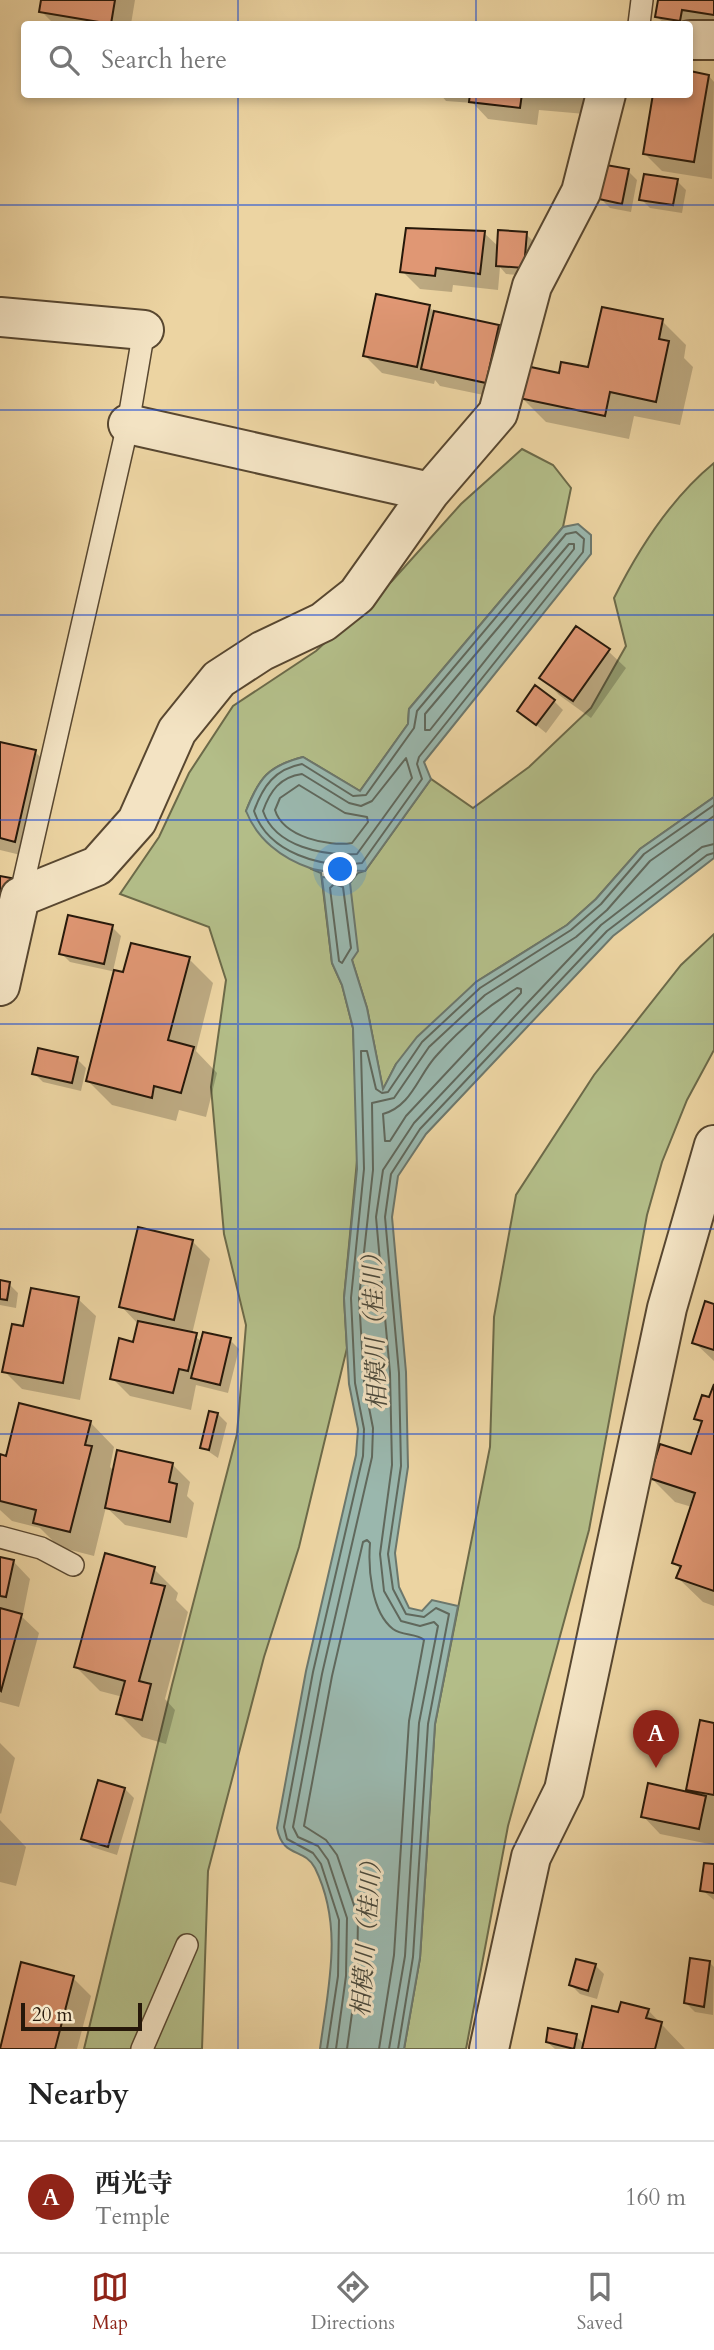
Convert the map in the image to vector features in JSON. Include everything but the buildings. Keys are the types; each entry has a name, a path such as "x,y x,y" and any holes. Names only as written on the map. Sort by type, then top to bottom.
{"street":[{"path":"693,40 714,40"},
{"path":"0,986 20,897 97,866 137,821 177,731 219,680 262,651 323,622 357,595 430,492 498,413 532,286 582,192 606,98"},
{"path":"0,317 144,330"},
{"path":"128,424 430,492"},
{"path":"489,2049 531,1857 564,1790 667,1308 708,1189 714,1145"}],"lane":[{"path":"639,21 642,0"},
{"path":"20,897 128,424 144,330"},
{"path":"0,1537 41,1548 73,1565"},
{"path":"142,2049 187,1945"}],"green space":[{"path":"522,449 553,465 571,488 563,527 409,709 408,724 360,791 303,757 281,765 266,775 255,790 246,811 311,869 321,873 332,963 342,985 353,1028 358,1150 344,1298 347,1348 299,1547 264,1657 208,1871 202,2049 84,2049 172,1685 237,1434 246,1325 224,1234 211,1087 226,980 209,927 120,894 159,837 189,773 233,706 316,651 392,581 461,504"},
{"path":"714,463 714,797 640,849 596,899 567,925 476,982 396,1064 383,1090 367,1008 352,960 350,883 358,873 365,871 431,779 473,808 529,767 591,708 626,646 614,598 657,525 683,492"},
{"path":"714,934 714,1050 687,1100 662,1162 647,1215 589,1530 508,1826 466,2049 404,2049 420,1958 435,1724 490,1447 494,1317 516,1195 594,1075 681,965"}],"water":[{"path":"578,524 591,535 591,554 424,762 431,779 365,871 316,870 289,859 263,839 246,811 255,790 266,775 281,765 303,757 360,791 408,724 409,709 563,527"},
{"name":"相模川（桂川）","path":"714,797 714,858 613,936 426,1134 398,1176 392,1217 406,1372 408,1467 395,1553 399,1587 409,1608 422,1611 432,1600 458,1606 435,1724 420,1958 404,2049 320,2049 330,1980 329,1912 315,1868 305,1857 284,1844 277,1828 306,1671 356,1455 358,1429 349,1384 344,1298 357,1169 353,1028 342,985 332,963 322,877 353,878 350,883 358,951 352,960 367,1008 383,1089 396,1064 417,1037 476,982 567,925 596,899 640,849"}],"place":[{"name":"西光寺","path":"656,1768"}]}
